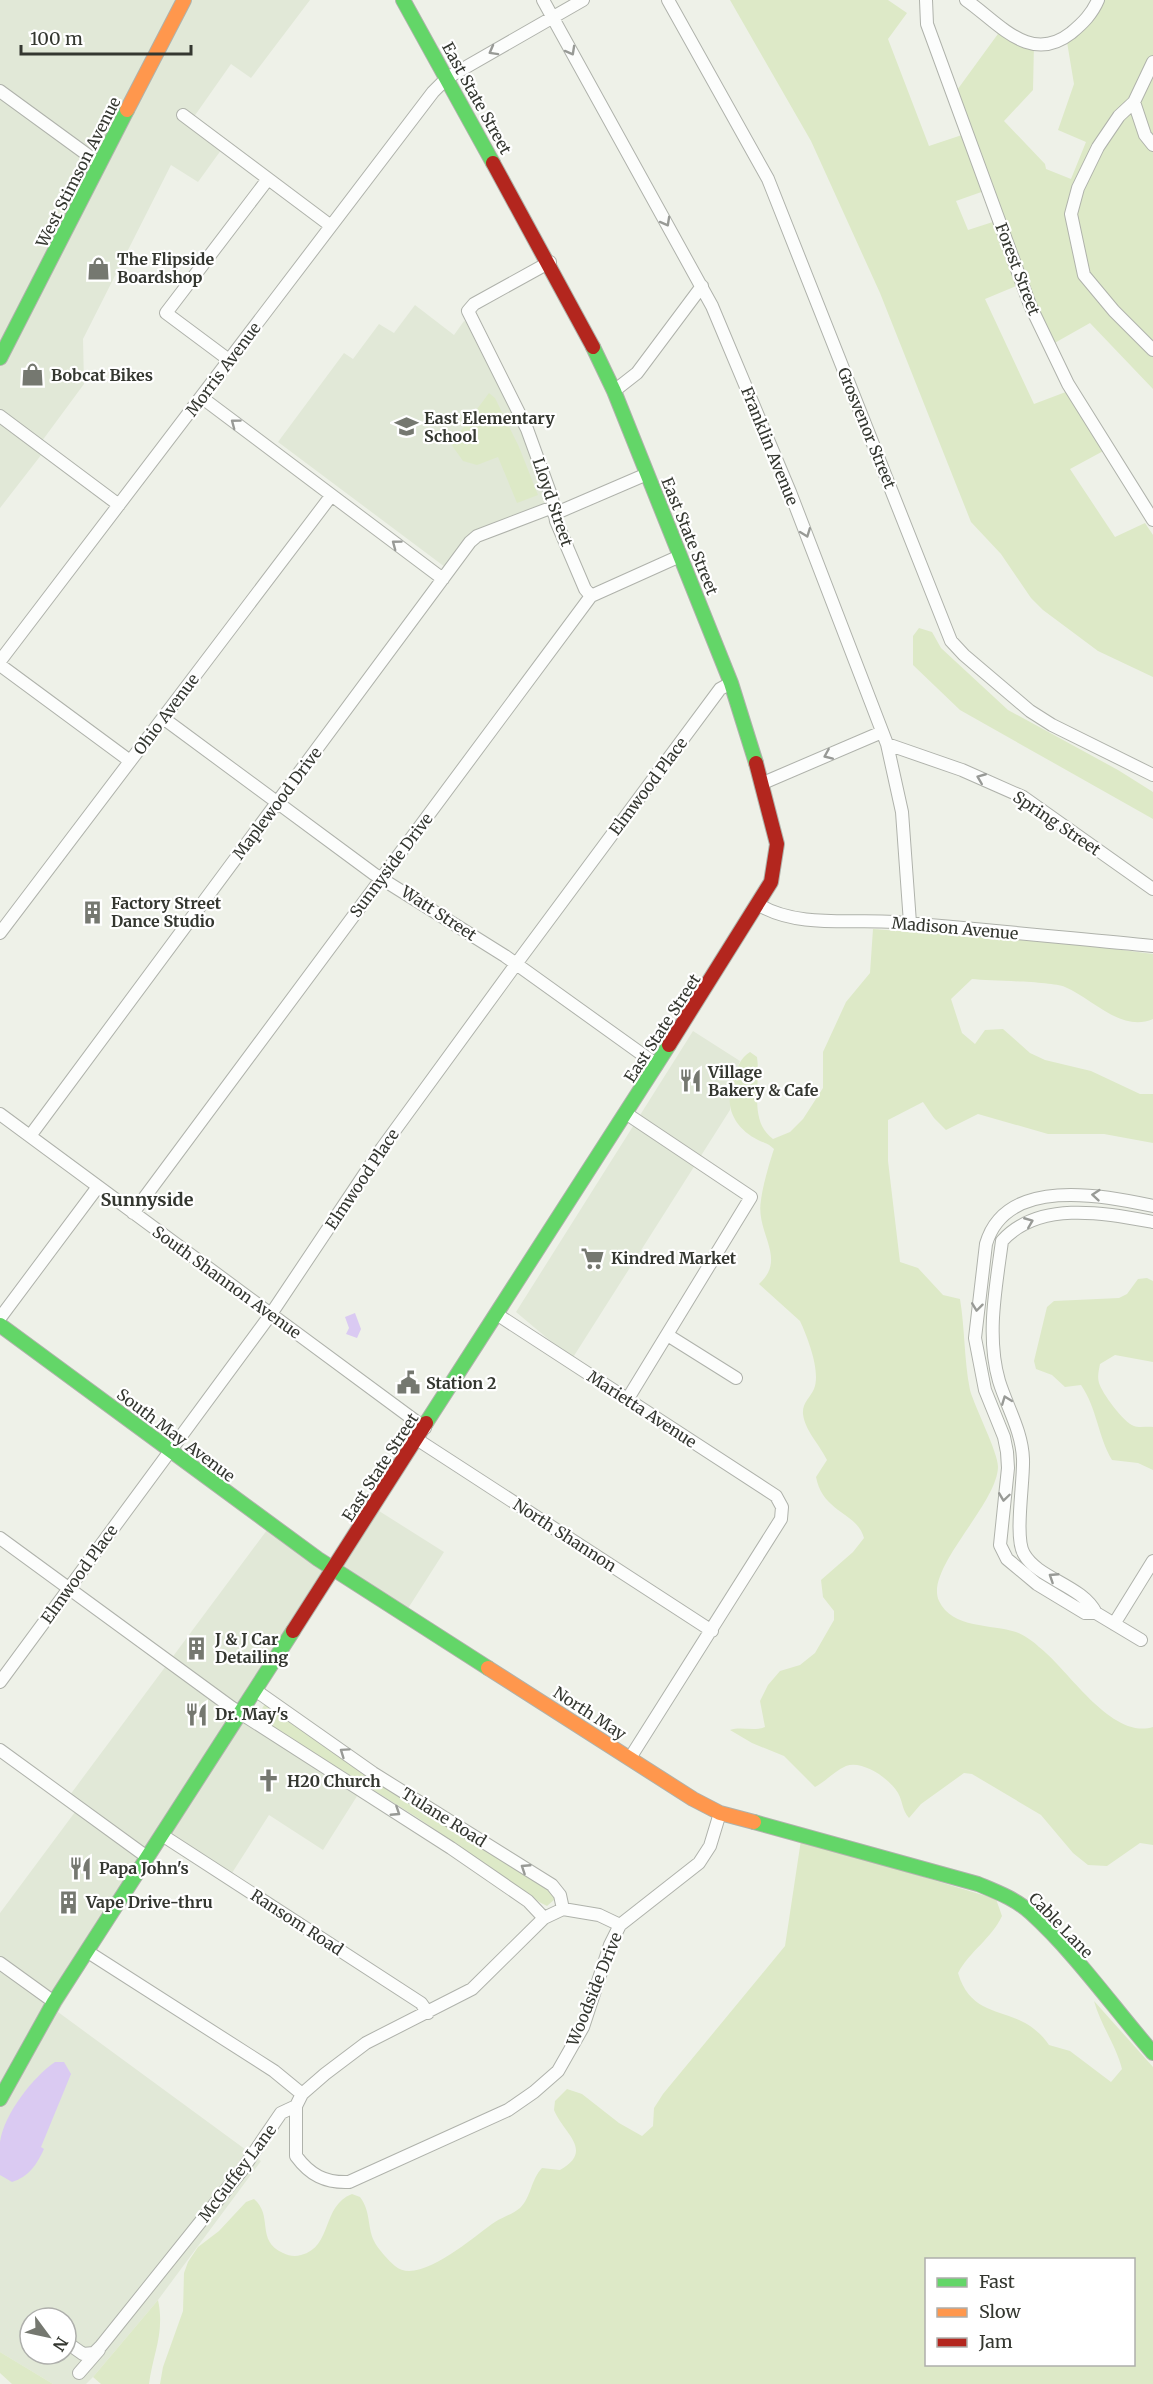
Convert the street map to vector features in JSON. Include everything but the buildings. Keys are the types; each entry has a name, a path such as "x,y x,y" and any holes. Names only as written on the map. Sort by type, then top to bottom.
{"main road":[{"name":"West Stimson Avenue","path":"0,358 184,0"},
{"name":"East State Street","path":"0,2099 54,2002 498,1315 759,905 771,882 777,852 776,831 763,783 731,683 614,391 550,261 403,0"},
{"name":"South May Avenue","path":"0,1325 334,1569"},
{"name":"North May","path":"334,1569 693,1799 720,1813 845,1847"},
{"name":"Cable Lane","path":"845,1847 978,1884 1020,1904 1062,1946 1153,2053"},
{"name":"East State Street","path":"0,2077 34,2025 54,2002"}],"street":[{"name":"Franklin Avenue","path":"543,0 702,286 792,498 885,738 902,812 910,923"},
{"path":"447,78 583,0"},
{"name":"Grosvenor Street","path":"668,0 768,179 951,640 971,662 1030,711 1052,725 1153,775"},
{"name":"Forest Street","path":"926,0 927,24 1030,305 1086,416 1153,520"},
{"path":"966,0 1028,44 1047,46 1079,27 1098,0"},
{"path":"1153,62 1134,102 1119,116 1098,147 1073,202 1071,223 1083,260 1084,275 1114,311 1153,350"},
{"name":"Morris Avenue","path":"0,663 331,226 447,78"},
{"path":"0,91 100,164"},
{"path":"1134,102 1149,140"},
{"path":"183,115 331,226"},
{"path":"229,360 166,313 268,179"},
{"name":"Lloyd Street","path":"550,261 474,304 468,311 527,429 553,510 585,589 591,596"},
{"path":"614,391 638,373 702,286"},
{"path":"201,397 442,579"},
{"path":"0,416 119,505"},
{"name":"Maplewood Drive","path":"30,1136 442,579 477,536 647,474"},
{"name":"Ohio Avenue","path":"0,933 331,496"},
{"name":"Sunnyside Drive","path":"133,1213 591,596 680,556"},
{"path":"0,663 130,761"},
{"name":"Elmwood Place","path":"0,1682 271,1314 382,1148 516,963 720,690 731,683"},
{"name":"Watt Street","path":"163,718 382,877 516,963 657,1065"},
{"path":"763,783 885,738"},
{"name":"Spring Street","path":"885,738 1023,797 1153,889"},
{"name":"Madison Avenue","path":"759,905 788,917 910,923 1153,946"},
{"name":"South Shannon Avenue","path":"0,1114 97,1188 425,1428"},
{"path":"627,1114 751,1197 669,1335 627,1400"},
{"path":"0,1318 97,1188"},
{"path":"1141,1640 1096,1614 1085,1613 1020,1573 1006,1559 1000,1545 1008,1468 1007,1452 1004,1437 985,1390 976,1354 976,1312 990,1229 1003,1215 1021,1204 1040,1198 1072,1194 1098,1195 1153,1206"},
{"path":"1096,1614 1091,1602 1032,1563 1023,1554 1020,1540 1023,1458 1020,1435 999,1381 993,1348 1002,1241 1013,1229 1031,1219 1061,1214 1107,1213 1153,1222"},
{"name":"Marietta Avenue","path":"498,1315 776,1496 782,1507 781,1519 712,1630"},
{"path":"669,1335 736,1378"},
{"name":"North Shannon","path":"417,1440 712,1630"},
{"name":"Tulane Road","path":"0,1538 240,1713 452,1848 528,1901 544,1918"},
{"path":"1114,1624 1153,1561"},
{"path":"630,1758 712,1630"},
{"name":"Tulane Road","path":"255,1690 373,1773 554,1887 560,1895 563,1909"},
{"path":"0,1750 147,1857"},
{"name":"Woodside Drive","path":"296,2106 296,2156 315,2176 332,2183 349,2182 508,2110 558,2071 589,2010 610,1945 620,1925 699,1863 710,1846 720,1813"},
{"name":"Ransom Road","path":"162,1835 422,2003 428,2013"},
{"path":"563,1909 599,1915 620,1925"},
{"name":"McGuffey Lane","path":"79,2373 242,2170 281,2113 296,2106 302,2094 366,2043 472,1989 544,1918 563,1909"},
{"path":"88,1952 274,2071 302,2094"},
{"path":"0,1963 54,2002"},
{"path":"78,2350 83,2354 93,2353 101,2346"}],"shaded area":[{"path":"0,0 310,0 251,78 231,64 191,121 224,146 198,182 171,165 83,339 84,384 39,445 45,450 0,508"},
{"name":"East Elementary School","path":"415,305 454,335 464,321 473,325 517,413 550,501 471,532 445,567 278,442 344,353 353,359 379,324 394,333"},
{"path":"693,1031 740,1061 732,1082 730,1110 572,1359 516,1312"},
{"path":"355,1313 361,1329 357,1338 346,1334 349,1328 345,1317"},
{"path":"368,1504 444,1552 407,1610 334,1565 240,1716 359,1793 323,1850 269,1815 232,1873 167,1834 58,2012 261,2161 158,2300 93,2377 86,2384 53,2384 23,2366 78,2366 78,2306 18,2306 18,2363 0,2352 0,1913 75,1812 64,1803 273,1522 330,1562"},
{"path":"55,2062 64,2062 71,2074 41,2147 44,2149 41,2155 28,2173 12,2182 0,2175 0,2142 3,2131 13,2108 21,2097"}],"green space":[{"path":"730,0 888,0 907,13 888,39 929,146 965,134 952,97 1003,27 1034,43 1033,90 1004,121 1045,164 1046,169 1071,179 1086,142 1058,130 1074,84 1066,36 1098,0 1153,0 1153,389 1090,323 1051,345 1021,284 985,299 1034,404 1071,390 1107,449 1070,469 1115,537 1145,523 1153,535 1153,677 1098,651 1043,610 1031,598 1001,554 971,522 880,293 811,141","holes":["987,190 999,220 968,230 956,201"]},
{"path":"489,393 495,398 519,447 538,495 517,503 498,457 477,465 463,461 451,444"},
{"path":"919,628 932,632 941,648 1008,710 1118,770 1153,792 1153,819 960,710 913,665 913,636"},
{"path":"873,929 1085,945 1153,954 1153,1019 1141,1022 1118,1018 1075,992 1057,985 972,979 951,999 962,1033 975,1044 985,1030 1003,1029 1030,1053 1045,1060 1091,1071 1140,1094 1153,1094 1153,1143 1104,1134 1048,1134 978,1114 946,1130 923,1102 888,1120 888,1161 900,1262 918,1268 943,1295 960,1299 970,1390 998,1467 995,1482 986,1499 942,1572 937,1588 939,1601 953,1617 1025,1636 1051,1657 1106,1713 1122,1723 1137,1728 1153,1727 1153,1845 1140,1843 1107,1866 1088,1865 1073,1853 1041,1815 972,1774 964,1773 921,1804 909,1818 894,1788 883,1777 868,1768 846,1766 815,1787 784,1756 752,1743 730,1730 765,1727 760,1701 768,1685 780,1671 800,1665 815,1653 834,1620 834,1611 823,1597 821,1580 853,1552 864,1538 855,1523 825,1498 816,1477 827,1460 810,1432 803,1414 816,1382 813,1355 800,1321 759,1284 771,1265 769,1245 760,1212 763,1188 774,1149 742,1129 730,1107 730,1090 739,1064 750,1052 757,1057 758,1112 765,1131 773,1139 790,1132 803,1119 823,1088 823,1052 846,1002 870,973"},
{"path":"1147,1278 1153,1281 1153,1362 1115,1355 1100,1364 1098,1378 1104,1393 1124,1419 1136,1427 1153,1427 1153,1470 1138,1463 1112,1460 1091,1403 1081,1385 1065,1387 1052,1375 1036,1369 1034,1361 1047,1307 1054,1301 1119,1298 1127,1294 1138,1279"},
{"path":"265,1704 554,1892 555,1899 547,1906 541,1903 418,1818 268,1724 257,1716"},
{"path":"801,1840 996,1899 1002,1916 992,1932 968,1958 958,1973 965,1990 986,2007 1037,2031 1049,2045 1070,2051 1111,2082 1122,2069 1094,2001 1153,2067 1153,2384 160,2384 163,2367 183,2311 184,2273 188,2262 198,2247 219,2231 246,2202 254,2199 260,2206 269,2241 275,2248 285,2254 296,2256 311,2251 318,2244 335,2207 342,2200 352,2194 360,2197 374,2241 383,2254 395,2266 405,2271 418,2270 446,2257 495,2222 520,2208 542,2168 560,2170 570,2163 575,2155 574,2141 554,2110 555,2101 567,2089 582,2094 619,2123 642,2136 653,2126 654,2108 663,2094 785,1946"},
{"path":"158,2300 159,2333 149,2384 101,2384 93,2377"},
{"path":"0,2352 18,2363 18,2366 23,2366 53,2384 12,2384 0,2373"}],"traffic: fast":[{"path":"403,0 493,163"},
{"path":"0,358 127,110"},
{"path":"593,347 614,391 731,683 756,763"},
{"path":"426,1423 669,1045"},
{"path":"0,1325 318,1559 488,1668"},
{"path":"0,2099 54,2002 293,1631"},
{"path":"754,1822 978,1884 1013,1900 1048,1929 1153,2053"}],"traffic: slow":[{"path":"127,110 184,0"},
{"path":"488,1668 693,1799 720,1813 754,1822"}],"traffic: jam":[{"path":"493,163 593,347"},
{"path":"669,1045 771,882 777,844 756,763"},
{"path":"293,1631 426,1423"}],"place":[{"name":"The Flipside Boardshop","path":"99,268"},
{"name":"Bobcat Bikes","path":"33,375"},
{"name":"East Elementary School","path":"406,427"},
{"name":"Factory Street Dance Studio","path":"93,912"},
{"name":"Village Bakery & Cafe","path":"690,1081"},
{"name":"Kindred Market","path":"593,1258"},
{"name":"Station 2","path":"408,1383"},
{"name":"J & J Car Detailing","path":"197,1648"},
{"name":"Dr. May's","path":"197,1714"},
{"name":"H20 Church","path":"269,1781"},
{"name":"Papa John's","path":"81,1868"},
{"name":"Vape Drive-thru","path":"68,1902"}],"district":[{"name":"Sunnyside","path":"147,1199"}]}
